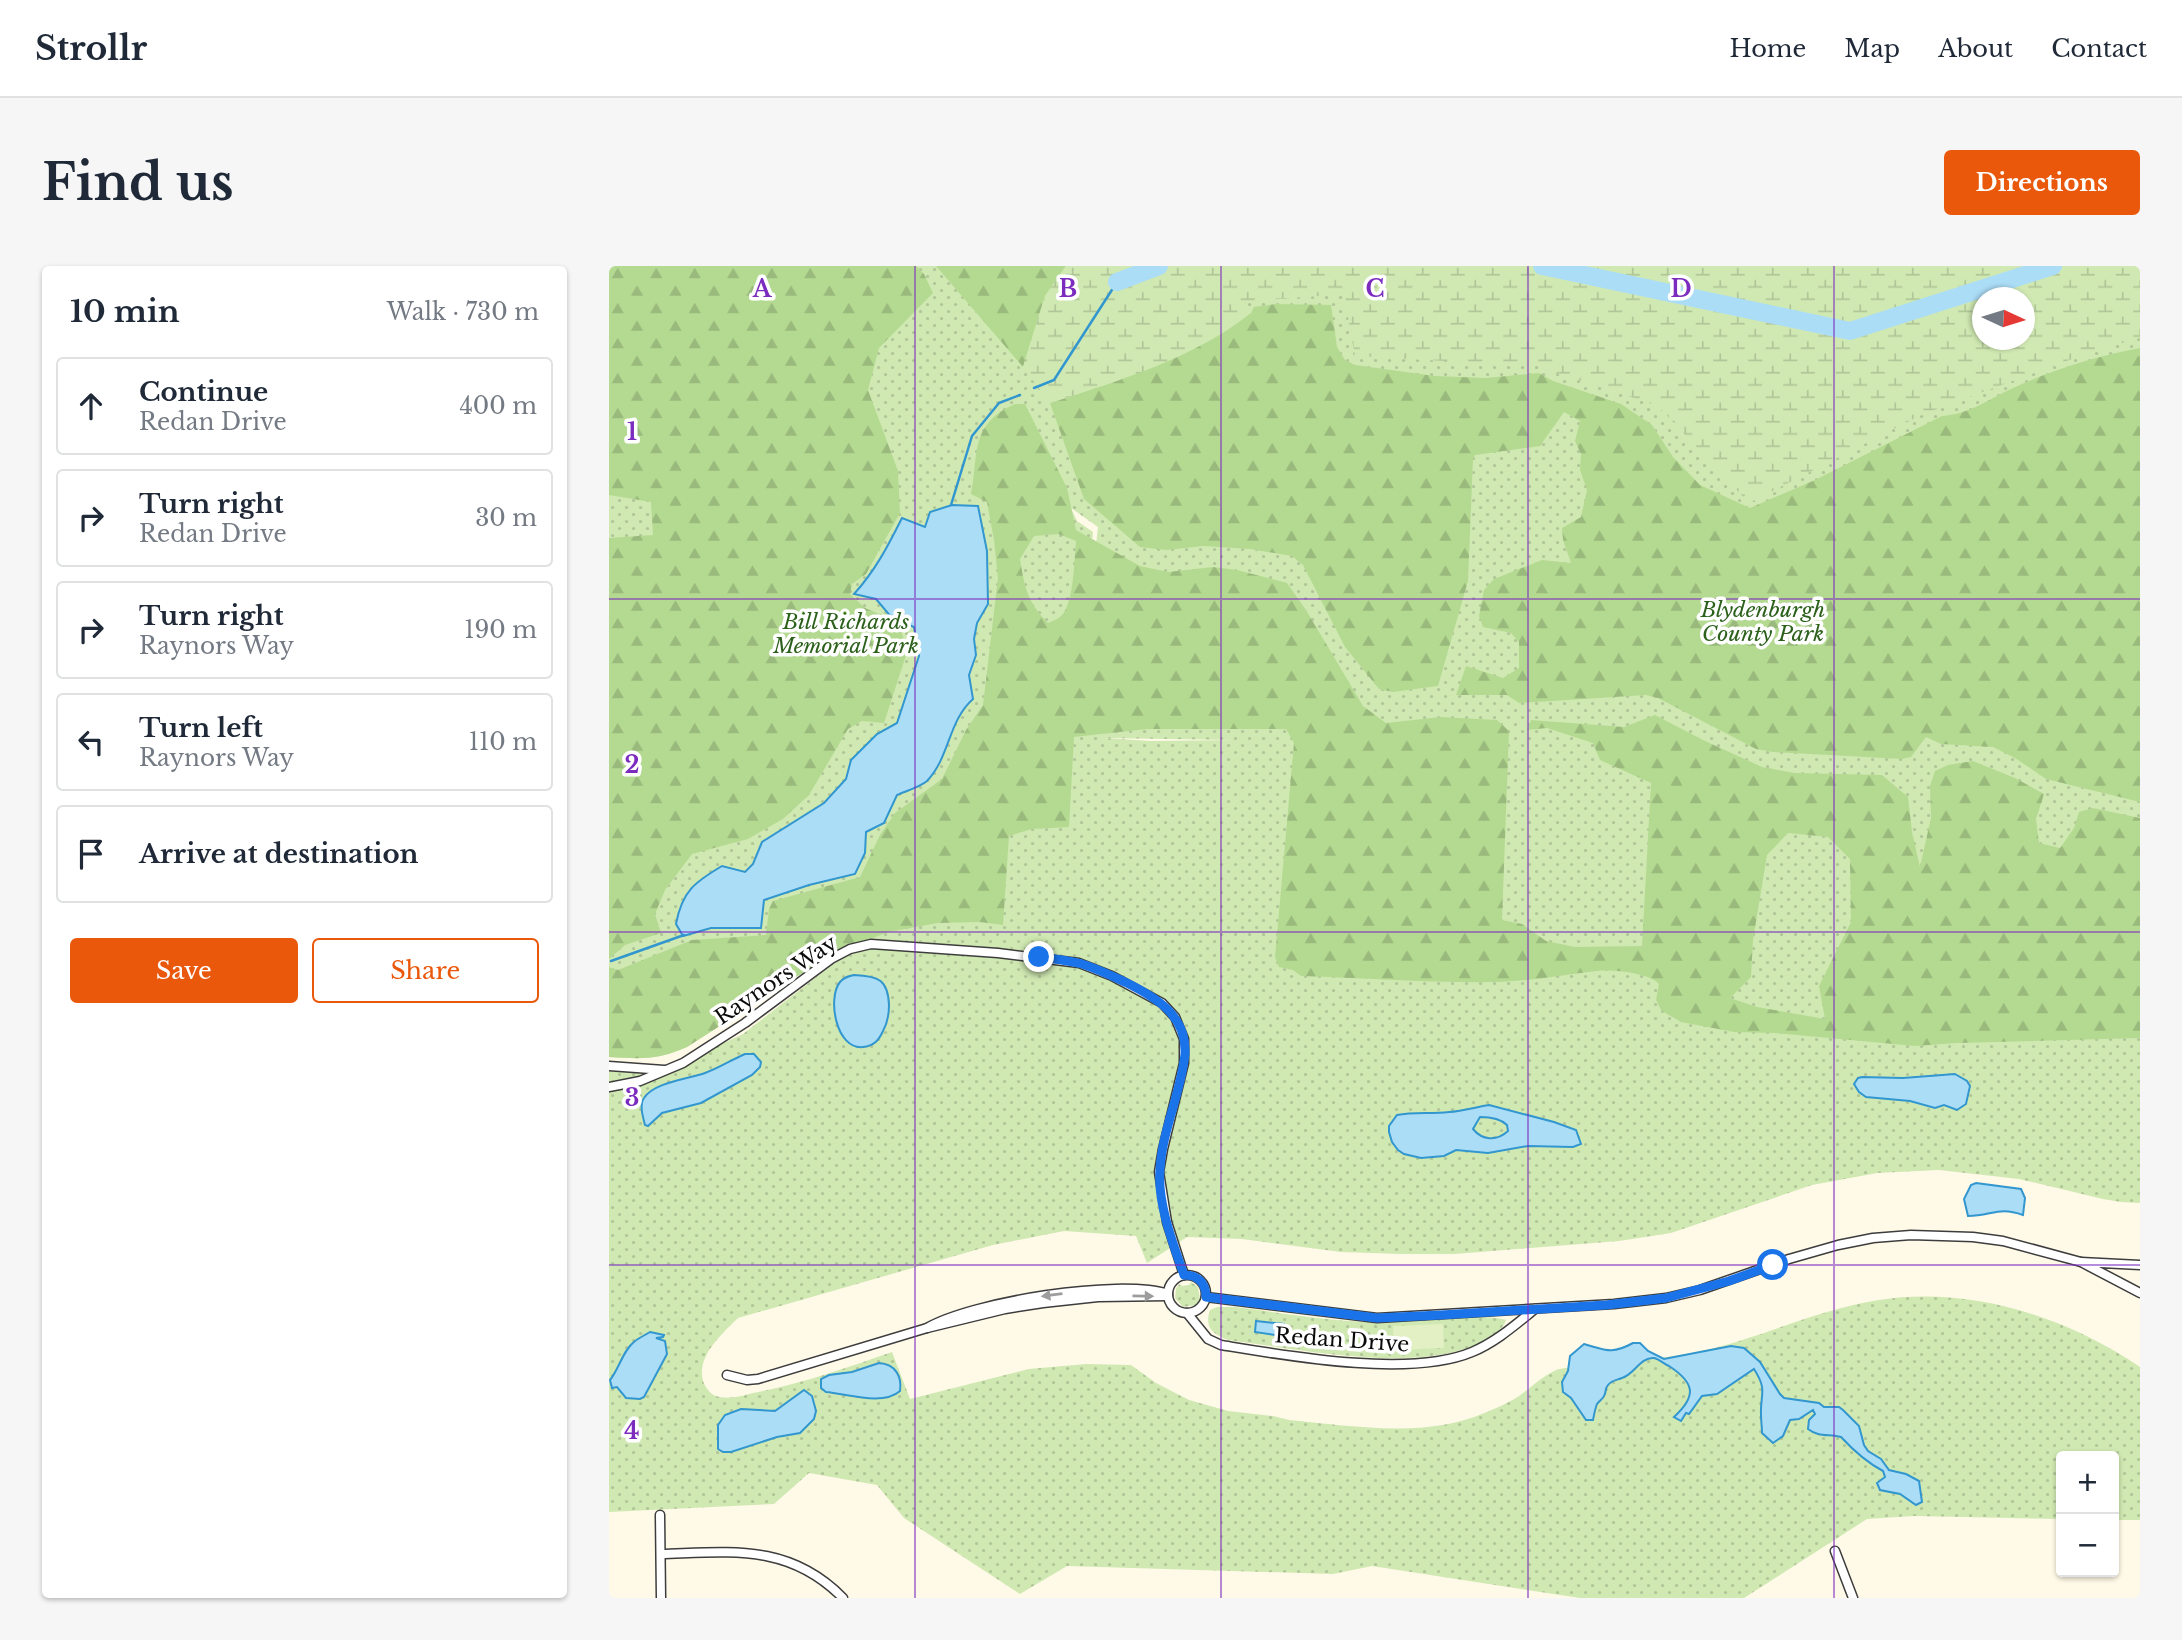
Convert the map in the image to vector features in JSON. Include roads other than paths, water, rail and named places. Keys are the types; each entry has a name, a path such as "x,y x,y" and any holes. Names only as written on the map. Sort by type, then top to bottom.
{"street":[{"name":"Raynors Way","path":"609,1087 640,1081 683,1063 745,1023 831,958 850,949 871,944 1039,957 1079,963 1097,969 1162,1003 1175,1017 1184,1039 1184,1063 1159,1172 1167,1222 1184,1275"},
{"path":"609,1066 667,1070"},
{"name":"Redan Drive","path":"1206,1297 1377,1318 1614,1304 1666,1298 1729,1281 1810,1252 1893,1236 1948,1235 2003,1241 2081,1262 2140,1265"},
{"name":"Redan Drive","path":"2081,1262 2140,1293"},
{"path":"727,1374 747,1380 758,1379 927,1328 956,1316 1005,1306 1142,1289 1154,1289 1168,1295 1174,1280 1184,1275 1201,1280 1206,1297 1198,1310 1187,1313"},
{"name":"Redan Drive","path":"1168,1295 1172,1306 1187,1313 1208,1339 1221,1345 1333,1360 1402,1364 1441,1361 1472,1352 1489,1344 1535,1309"},
{"path":"660,1514 661,1598"},
{"path":"1835,1551 1853,1598"},
{"path":"661,1554 731,1552 785,1560 808,1570 843,1598"}],"water":[{"path":"952,505 978,506 987,551 988,604 977,623 974,639 976,655 969,675 973,699 959,718 935,771 924,783 897,795 884,823 866,832 865,853 855,874 764,900 761,928 711,928 683,936 676,924 682,903 691,889 722,866 745,872 753,864 762,842 824,803 846,779 851,760 877,734 897,723 919,656 914,627 892,618 876,599 854,594 875,567 902,518 925,527 930,512"},
{"path":"854,975 881,981 888,997 886,1025 878,1040 863,1047 854,1046 846,1040 840,1032 834,1010 834,999 840,982"},
{"path":"745,1054 754,1054 761,1062 752,1075 701,1103 662,1113 648,1126 645,1125 642,1104 644,1098 655,1088 710,1071"},
{"path":"1955,1074 1970,1086 1966,1104 1957,1110 1944,1105 1935,1108 1910,1101 1866,1097 1854,1084 1862,1077 1903,1078"},
{"path":"1489,1105 1576,1130 1581,1144 1573,1147 1528,1146 1488,1153 1456,1150 1444,1156 1421,1158 1404,1154 1392,1142 1389,1126 1397,1115 1436,1113","holes":["1480,1117 1495,1118 1507,1125 1508,1131 1494,1138 1481,1136 1473,1129"]},
{"path":"1976,1183 2021,1189 2025,1198 2023,1215 2001,1211 1968,1216 1964,1199 1971,1185"},
{"path":"1256,1321 1284,1324 1282,1336 1255,1332"},
{"path":"650,1332 664,1335 656,1338 665,1341 667,1354 644,1397 626,1398 617,1387 612,1388 610,1380 631,1345"},
{"path":"1640,1343 1648,1351 1664,1359 1731,1346 1744,1348 1760,1362 1784,1398 1819,1403 1824,1407 1839,1407 1843,1410 1859,1426 1868,1451 1881,1459 1889,1470 1919,1481 1922,1502 1916,1505 1900,1494 1880,1490 1877,1483 1885,1477 1883,1471 1860,1456 1841,1437 1808,1429 1809,1420 1815,1414 1813,1410 1799,1419 1790,1420 1783,1436 1773,1443 1762,1433 1762,1387 1754,1369 1717,1394 1702,1396 1681,1421 1674,1417 1687,1403 1690,1390 1688,1384 1669,1366 1649,1358 1626,1376 1610,1383 1597,1404 1593,1420 1586,1420 1571,1398 1563,1392 1562,1382 1568,1371 1570,1356 1584,1344 1614,1350"},
{"path":"879,1363 890,1366 897,1372 900,1391 884,1398 865,1398 826,1392 821,1388 821,1379 829,1375 852,1372"},
{"path":"804,1390 812,1396 816,1411 814,1419 800,1433 777,1437 731,1452 718,1449 718,1425 725,1415 741,1409 775,1411"}],"waterway":[{"path":"1117,282 1159,266"},
{"path":"1542,266 1850,331 2053,266"},
{"path":"1034,388 1054,380 1117,282"},
{"path":"951,505 972,436 999,403 1020,395"},
{"path":"611,961 684,935"}],"park label":[{"name":"Blydenburgh County Park","path":"1763,622"},
{"name":"Bill Richards Memorial Park","path":"846,634"}]}
